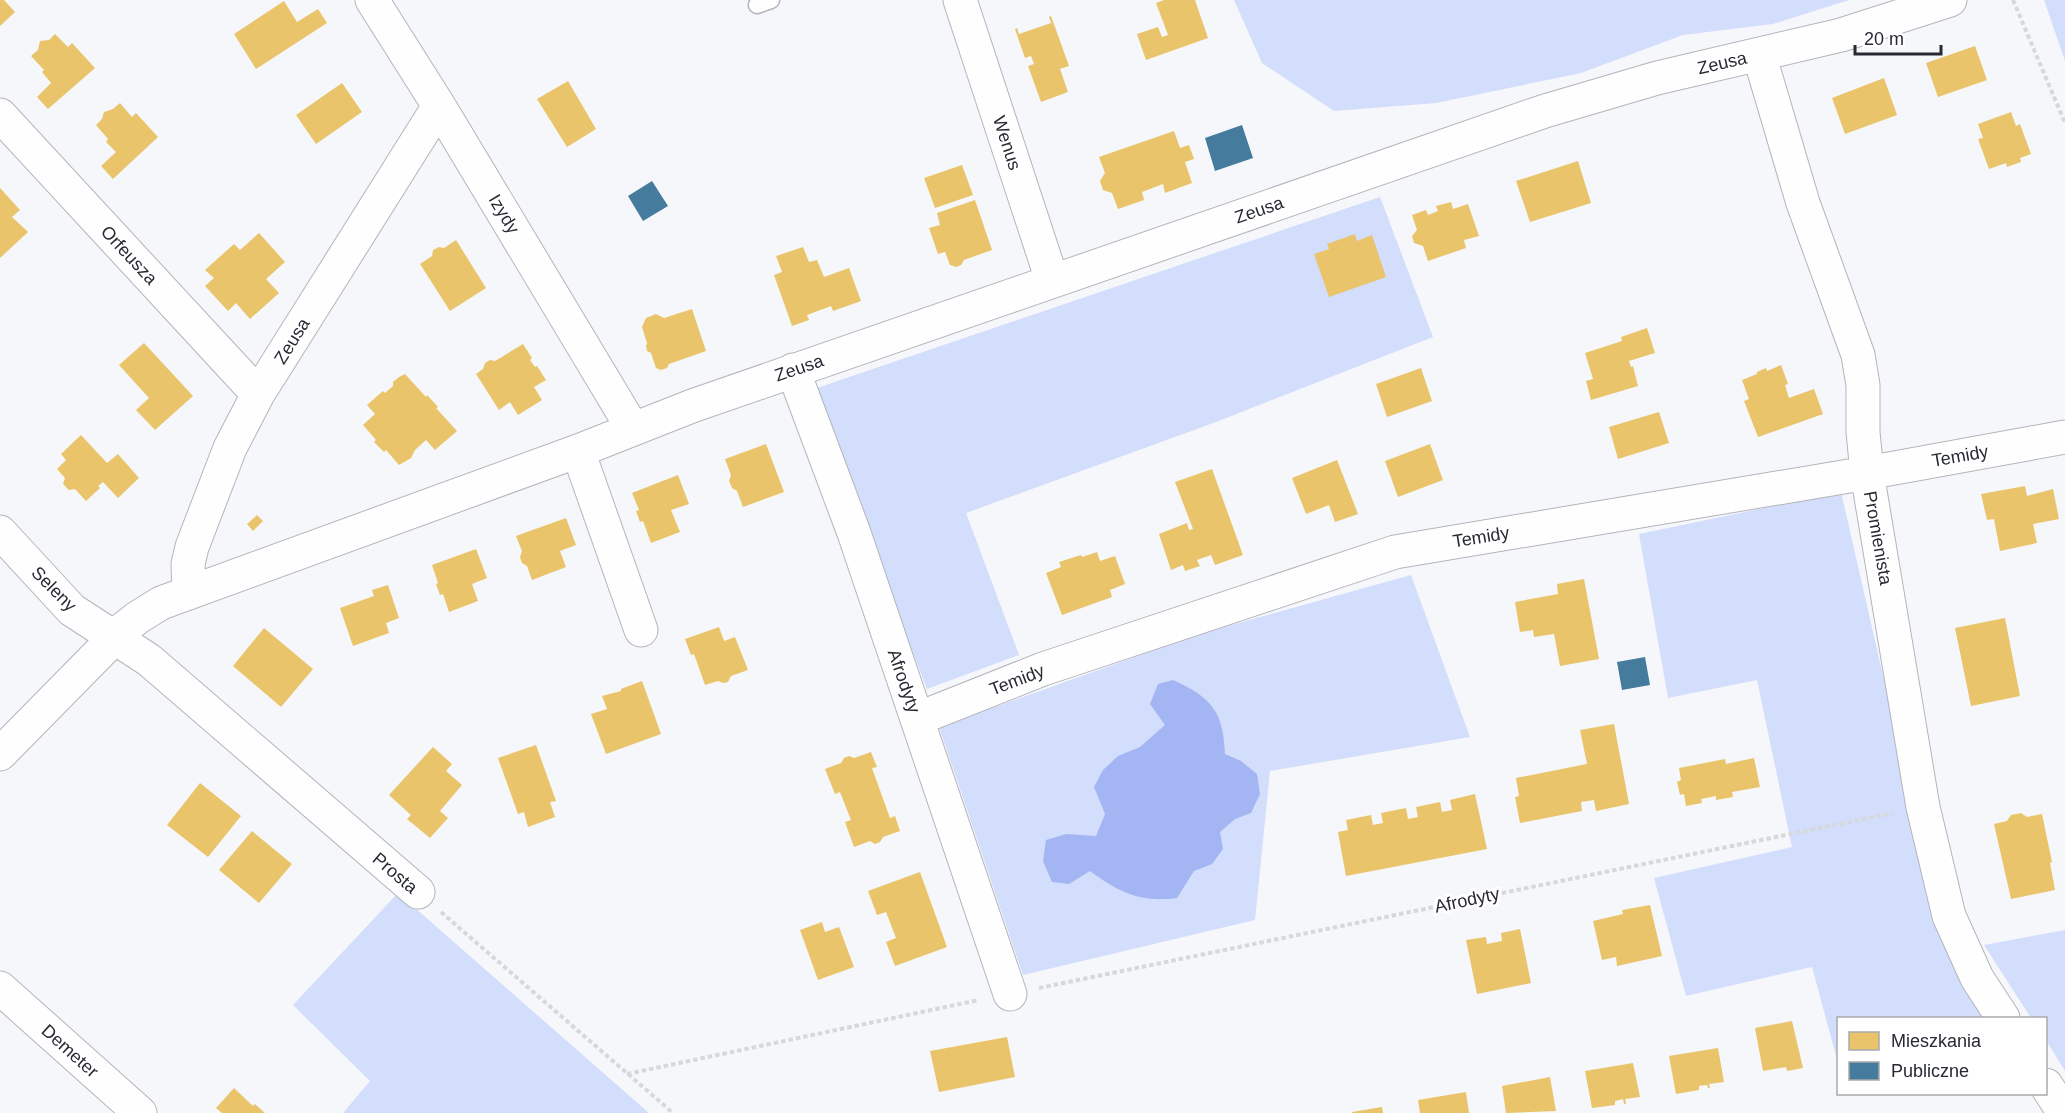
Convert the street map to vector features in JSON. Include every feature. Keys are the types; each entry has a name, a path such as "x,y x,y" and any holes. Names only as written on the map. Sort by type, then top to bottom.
{"street":[{"name":"Izydy","path":"372,0 439,106 633,429"},
{"name":"Zeusa","path":"0,754 115,637 149,609 189,593 793,370 1545,111 1657,78 1841,35 1950,0"},
{"name":"Wenus","path":"968,2 1052,280"},
{"name":"Promienista","path":"1759,54 1803,203 1858,355 1863,385 1863,432 1867,473 1923,807 1949,916 1977,978 2002,1017"},
{"name":"Zeusa","path":"189,593 188,564 202,518 230,448 258,394 439,106"},
{"name":"Orfeusza","path":"0,115 258,394"},
{"name":"Afrodyty","path":"793,370 854,533 1010,994"},
{"name":"Temidy","path":"917,719 1043,669 1395,552 1867,473 2065,437"},
{"path":"578,451 641,630"},
{"name":"Seleny","path":"0,532 72,610 115,637"},
{"name":"Prosta","path":"115,637 149,660 418,892"},
{"name":"Demeter","path":"0,988 140,1113"},
{"path":"2047,1086 2064,1113"}],"path":[{"path":"2013,0 2065,123"},
{"name":"Afrodyty","path":"627,1074 1923,807"},
{"name":"Prosta","path":"418,892 672,1113"}],"shaded area":[{"path":"1234,0 1849,0 1773,24 1683,35 1581,73 1436,103 1334,111 1262,63"},
{"path":"2044,0 2065,0 2065,61"},
{"path":"1380,197 1433,337 1216,422 966,513 1019,655 927,689 811,390"},
{"path":"1841,492 1946,951 1983,1017 1837,1017 1837,1059 1812,967 1686,996 1654,878 1792,847 1757,680 1668,698 1639,534"},
{"path":"1411,575 1470,737 1270,771 1255,920 1023,975 939,727 1199,634"},
{"path":"398,893 649,1113 343,1113 370,1081 293,1005"},
{"path":"2065,930 2065,1071 2047,1042 2047,1017 2030,1017 1984,945"}],"water":[{"path":"1173,680 1206,700 1218,716 1222,727 1225,754 1241,761 1257,774 1260,794 1251,813 1235,819 1220,832 1223,849 1212,864 1194,871 1177,898 1152,899 1130,894 1090,871 1069,884 1052,882 1043,861 1046,840 1066,834 1096,836 1105,814 1094,787 1103,770 1118,756 1140,747 1165,725 1150,704 1158,684"}],"building: Mieszkania":[{"path":"0,0 4,0 15,12 0,26"},
{"path":"1164,0 1195,0 1208,38 1146,60 1137,34 1158,27 1162,37 1168,35 1156,3"},
{"path":"284,1 297,22 318,9 327,23 256,69 234,34"},
{"path":"1051,16 1069,66 1060,69 1068,92 1041,102 1028,66 1034,64 1031,56 1025,58 1015,29 1017,28 1019,34 1051,23 1049,17"},
{"path":"55,34 68,47 72,43 95,68 48,109 37,97 51,83 42,72 44,70 31,56 38,50 40,41 49,40"},
{"path":"1975,46 1987,80 1938,97 1926,63"},
{"path":"1884,78 1897,115 1845,134 1832,98"},
{"path":"568,81 596,129 567,147 537,99"},
{"path":"342,83 362,112 316,144 296,115"},
{"path":"120,103 132,117 136,113 158,137 113,179 101,166 116,152 106,142 108,139 96,125 102,119 104,112"},
{"path":"2011,112 2016,126 2020,124 2031,154 2020,158 2021,162 2007,167 2006,163 1989,169 1978,139 1983,138 1978,124"},
{"path":"1174,131 1180,148 1189,145 1194,159 1185,162 1192,183 1165,193 1163,184 1142,192 1144,200 1118,209 1112,193 1103,190 1100,181 1105,173 1099,157"},
{"path":"1578,161 1591,203 1530,222 1516,181"},
{"path":"962,165 973,195 935,208 924,178"},
{"path":"0,188 20,210 12,217 28,232 0,258"},
{"path":"975,200 992,250 964,260 956,267 950,265 945,252 938,254 929,228 940,225 937,213"},
{"path":"1451,202 1453,209 1468,204 1479,236 1464,240 1466,248 1428,261 1423,246 1414,243 1412,236 1417,230 1412,215 1426,210 1428,215 1438,211 1436,206"},
{"path":"259,233 285,262 266,279 279,293 250,319 236,303 228,311 205,286 214,278 205,270 234,244 240,250"},
{"path":"1355,234 1357,241 1372,235 1386,277 1329,297 1314,254 1329,249 1327,244"},
{"path":"456,240 486,288 450,311 420,264 432,256 433,250 439,247 444,248"},
{"path":"803,247 809,262 817,260 824,277 849,268 861,301 833,311 831,306 807,315 809,320 792,326 774,275 782,272 776,256"},
{"path":"692,309 706,351 669,364 667,368 661,370 656,368 651,353 647,351 642,327 646,318 656,314 664,318"},
{"path":"1647,328 1655,353 1629,361 1631,367 1633,366 1638,386 1591,400 1586,381 1593,379 1585,353 1622,341 1621,337"},
{"path":"144,343 193,396 155,430 136,410 149,398 119,365"},
{"path":"523,344 532,358 530,360 546,380 534,387 542,400 518,415 510,402 499,410 476,374 483,369 485,363 490,360 495,361"},
{"path":"1781,365 1788,384 1785,385 1789,398 1814,389 1823,414 1758,437 1744,401 1749,399 1742,380 1766,368 1767,371"},
{"path":"1421,368 1432,401 1387,417 1376,384"},
{"path":"405,374 438,407 436,408 457,431 435,450 426,440 415,450 411,458 399,465 386,450 384,452 374,442 376,440 363,425 375,414 367,405 383,391 385,393 393,386 393,382"},
{"path":"1659,412 1669,443 1618,459 1609,427"},
{"path":"81,435 107,463 118,454 139,478 118,498 103,482 86,501 75,489 69,490 63,484 65,478 57,469 66,460 61,454"},
{"path":"766,444 784,492 743,507 737,491 732,488 729,481 731,475 725,459"},
{"path":"1430,444 1443,480 1398,497 1385,461"},
{"path":"1337,460 1358,514 1335,522 1329,505 1306,514 1292,478"},
{"path":"1212,469 1243,555 1215,565 1211,555 1197,560 1200,566 1185,571 1183,565 1171,570 1159,534 1187,523 1189,530 1193,529 1175,482"},
{"path":"678,475 689,504 671,510 680,532 651,543 643,521 640,522 636,511 639,510 632,493"},
{"path":"2025,486 2027,496 2053,489 2059,519 2033,524 2037,543 2000,551 1994,519 1987,520 1981,494"},
{"path":"257,515 263,521 253,531 247,524"},
{"path":"566,518 576,545 560,551 566,567 532,580 527,566 522,563 520,557 522,551 516,536"},
{"path":"476,549 487,578 472,584 478,601 449,612 443,594 440,595 436,584 438,583 432,565"},
{"path":"1097,552 1100,561 1115,556 1125,584 1110,590 1112,597 1062,615 1046,573 1061,567 1059,562"},
{"path":"1584,579 1599,659 1560,666 1554,634 1534,637 1533,630 1520,632 1515,602 1558,594 1557,584"},
{"path":"388,585 399,618 386,623 389,633 353,646 340,608 374,596 372,590"},
{"path":"2005,618 2020,696 1971,706 1955,628"},
{"path":"719,627 724,641 735,637 748,670 731,676 728,682 718,681 705,685 694,654 691,655 685,639"},
{"path":"264,628 313,669 281,707 233,666"},
{"path":"642,681 661,734 606,754 591,714 607,709 602,696 621,691 621,689"},
{"path":"1614,724 1629,804 1596,811 1594,800 1581,802 1582,811 1520,823 1515,797 1519,796 1516,778 1587,764 1580,730"},
{"path":"536,745 556,801 550,802 555,817 528,827 524,812 518,814 498,758"},
{"path":"433,747 452,764 446,771 462,785 440,811 448,818 430,838 407,819 411,815 389,795"},
{"path":"871,752 877,767 872,768 890,818 895,816 900,831 883,837 875,844 870,841 854,847 845,822 851,820 840,792 835,794 825,769 841,763 849,756 854,758"},
{"path":"1754,758 1760,787 1732,792 1733,797 1716,800 1716,796 1701,799 1702,803 1686,806 1684,794 1680,795 1677,782 1681,780 1679,768 1725,759 1726,764"},
{"path":"200,783 241,816 208,857 167,825"},
{"path":"1475,794 1487,849 1346,876 1338,832 1348,830 1346,820 1371,815 1373,825 1383,823 1381,813 1406,808 1408,819 1418,817 1416,807 1440,802 1442,812 1452,810 1450,800"},
{"path":"2021,813 2027,817 2042,814 2055,890 2011,899 1994,824 2007,821 2011,815"},
{"path":"252,831 292,864 259,903 219,870"},
{"path":"920,872 947,947 895,966 886,942 896,938 886,912 877,915 868,891"},
{"path":"1650,905 1662,956 1617,966 1616,957 1602,960 1593,921 1623,914 1622,910"},
{"path":"822,922 825,932 839,927 854,967 818,980 800,930"},
{"path":"1520,929 1531,983 1477,994 1466,940 1486,937 1487,944 1502,941 1501,933"},
{"path":"1792,1021 1803,1068 1787,1071 1786,1067 1763,1071 1755,1028"},
{"path":"1007,1037 1015,1077 939,1092 930,1051"},
{"path":"1718,1048 1724,1082 1709,1084 1710,1088 1707,1085 1699,1086 1699,1090 1676,1094 1669,1056"},
{"path":"1633,1063 1640,1097 1625,1099 1626,1104 1623,1099 1615,1101 1615,1105 1592,1108 1585,1071"},
{"path":"1550,1077 1556,1111 1506,1113 1502,1086"},
{"path":"234,1088 253,1106 255,1104 265,1113 222,1113 216,1108"},
{"path":"1466,1092 1469,1113 1420,1113 1418,1100"},
{"path":"1382,1107 1383,1113 1352,1113 1352,1112"}],"building: Publiczne":[{"path":"1242,125 1253,158 1215,171 1205,138"},
{"path":"652,181 668,206 643,221 628,196"},
{"path":"1645,657 1650,685 1622,690 1617,662"}]}
